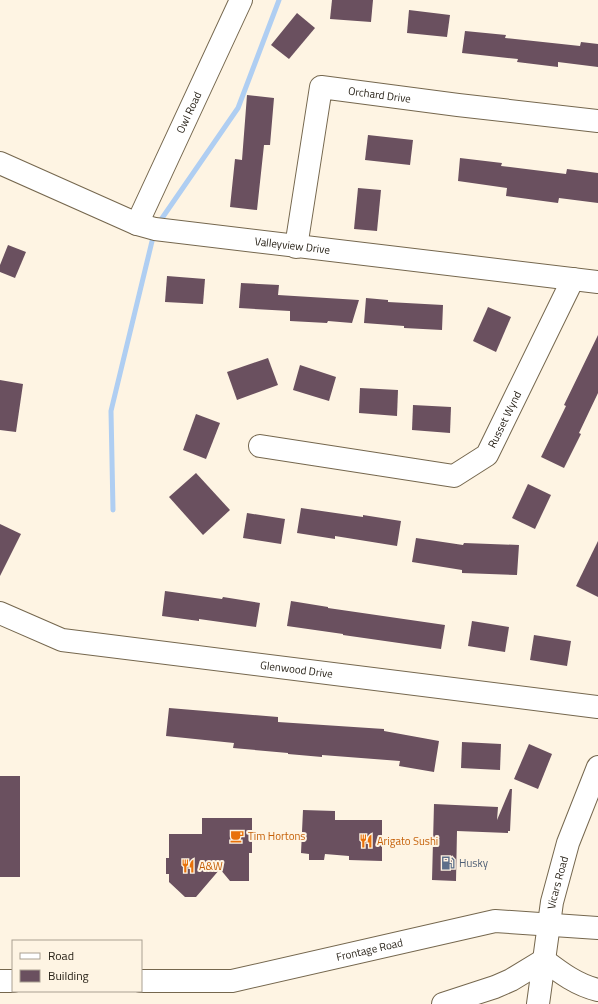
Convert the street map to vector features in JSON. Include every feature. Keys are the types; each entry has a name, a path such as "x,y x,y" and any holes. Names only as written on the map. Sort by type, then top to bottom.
{"main road":[{"name":"Owl Road","path":"137,224 241,0"},
{"name":"Orchard Drive","path":"296,247 321,87 458,105 598,120"},
{"name":"Valleyview Drive","path":"0,163 137,224 155,229 598,282"},
{"name":"Russet Wynd","path":"260,446 454,476 487,454 573,279"},
{"name":"Glenwood Drive","path":"0,613 62,640 598,707"},
{"name":"Vicars Road","path":"538,1004 552,902 568,844 598,767"},
{"name":"Frontage Road","path":"142,981 232,981 495,922 598,928"},
{"path":"443,1004 495,987 511,980 544,960 570,979 587,988 598,990"},
{"path":"0,981 12,981"}],"building":[{"path":"332,0 373,0 371,22 330,19"},
{"path":"409,10 450,15 447,37 407,33"},
{"path":"297,13 315,28 289,59 271,45"},
{"path":"465,31 506,35 505,38 580,46 581,42 598,44 598,67 558,62 558,67 517,62 518,59 462,53"},
{"path":"247,95 274,98 270,145 264,145 257,210 230,207 235,159 242,160"},
{"path":"368,135 413,140 410,165 365,160"},
{"path":"460,158 502,163 501,166 566,174 567,169 598,173 598,203 559,198 558,203 506,196 507,188 458,181"},
{"path":"358,188 381,190 377,231 354,229"},
{"path":"8,245 26,252 15,278 0,272 0,265"},
{"path":"167,276 205,279 203,304 165,302"},
{"path":"241,283 279,285 278,295 359,300 352,323 328,321 327,323 290,321 290,311 239,308"},
{"path":"366,298 388,300 388,302 443,305 442,330 404,328 404,326 364,323"},
{"path":"488,307 511,317 496,352 473,341"},
{"path":"598,335 598,393 579,433 581,434 564,468 541,457"},
{"path":"268,358 278,385 237,400 227,372"},
{"path":"300,365 336,377 329,401 293,390"},
{"path":"0,380 23,384 16,432 0,430"},
{"path":"360,388 398,390 397,416 359,413"},
{"path":"413,405 451,407 450,433 412,430"},
{"path":"196,414 220,423 206,459 183,450"},
{"path":"196,473 230,510 203,535 169,497"},
{"path":"528,484 551,495 535,529 512,518"},
{"path":"301,508 401,521 397,546 335,536 335,539 297,533"},
{"path":"247,513 285,519 281,544 243,538"},
{"path":"0,524 21,534 0,576"},
{"path":"416,538 463,545 464,543 519,545 517,575 462,573 462,570 412,562"},
{"path":"598,541 598,597 576,586"},
{"path":"165,591 222,599 223,597 260,603 256,627 199,619 199,621 162,616"},
{"path":"291,601 328,608 445,625 441,649 287,626"},
{"path":"472,621 509,627 505,652 468,646"},
{"path":"534,635 571,641 567,666 530,660"},
{"path":"169,708 278,717 278,722 384,729 384,731 439,741 434,772 399,766 400,761 288,754 233,748 234,743 166,736"},
{"path":"462,742 501,744 500,770 461,768"},
{"path":"529,744 552,754 538,789 514,779"},
{"path":"0,776 20,776 20,877 0,877"},
{"path":"510,789 512,789 510,831 508,831 508,833 457,831 456,881 432,880 434,804 498,807 497,820"},
{"path":"303,810 335,811 335,820 382,820 382,861 349,860 349,856 325,854 324,860 309,860 309,854 301,853"},
{"path":"202,818 252,818 252,853 249,853 249,881 230,881 220,869 196,897 185,897 169,882 169,874 166,874 166,858 169,858 169,834 202,834"}],"waterway":[{"path":"158,224 238,108 279,0"},
{"path":"113,510 111,411 154,233"}],"place":[{"name":"Tim Hortons","path":"237,836"},
{"name":"Arigato Sushi","path":"366,841"},
{"name":"Husky","path":"448,863"},
{"name":"A&W","path":"188,866"}]}
